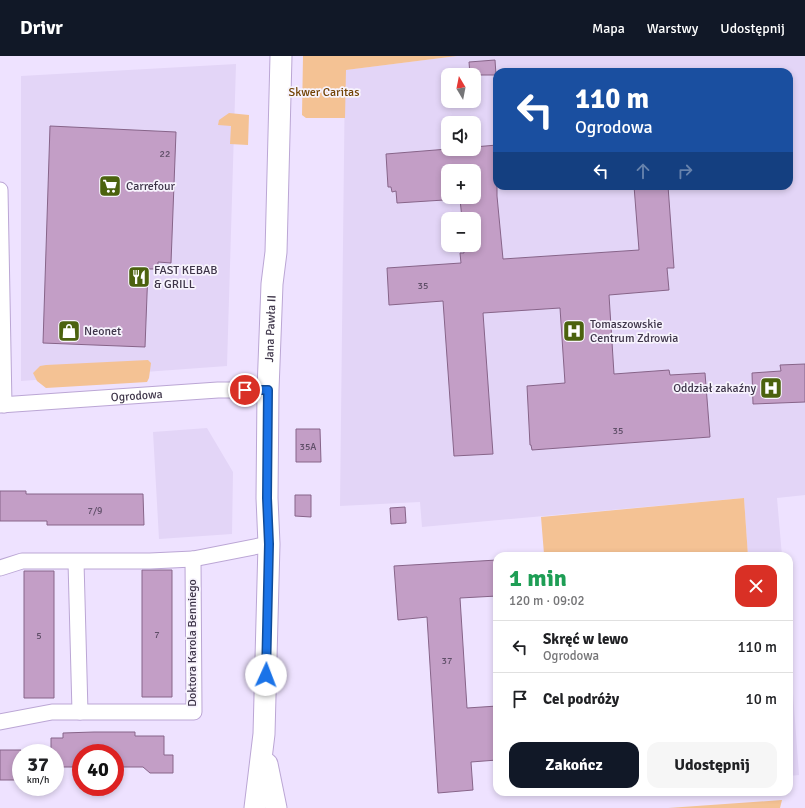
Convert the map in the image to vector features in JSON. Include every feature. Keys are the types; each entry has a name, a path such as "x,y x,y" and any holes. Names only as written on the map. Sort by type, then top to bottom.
{"street":[{"name":"Jana Pawła II","path":"255,808 263,746 269,544 267,498 268,390 272,284 276,244 281,56"},
{"name":"Ogrodowa","path":"0,190 2,405 218,390 268,390"},
{"path":"0,568 22,561 76,562 193,559 269,544"},
{"name":"Doktora Karola Benniego","path":"0,722 52,712 194,712 193,559"},
{"path":"76,562 80,712"},
{"name":"Jana Pawła II","path":"263,746 276,808"}],"shaded area":[{"name":"Tomaszowskie Centrum Zdrowia","path":"457,56 805,56 805,495 777,498 782,552 748,552 744,498 422,527 420,502 340,506 345,70"},
{"path":"236,64 227,366 21,381 21,76"},
{"path":"207,428 233,472 232,534 159,539 153,432"},
{"path":"793,693 799,775 793,776"}],"green space":[{"name":"Skwer Caritas","path":"303,56 457,56 346,70 345,118 306,118 302,115"},
{"path":"229,113 249,115 248,145 230,144 231,126 218,125 219,120"},
{"path":"148,360 151,363 147,382 46,388 37,381 33,373 40,366 46,365"},
{"path":"744,498 748,552 544,552 541,517"},
{"path":"782,800 780,808 668,808"}],"building":[{"path":"495,60 496,68 493,68 493,75 481,75 481,68 469,68 469,62"},
{"path":"50,126 176,132 171,263 158,262 158,269 148,269 145,347 43,343"},
{"path":"493,145 493,190 497,190 503,259 639,250 634,190 668,190 674,268 667,268 669,290 609,295 614,374 669,370 670,375 705,373 710,437 532,450 530,445 527,386 565,383 560,308 483,313 493,454 454,456 443,301 389,305 387,268 461,263 460,253 481,252 481,212 461,212 460,204 481,204 481,164 441,164 441,200 397,203 396,191 392,192 391,187 388,187 386,154 441,150 441,156 481,156 481,146"},
{"path":"805,364 805,402 753,404 752,373 781,371 780,365"},
{"path":"296,429 320,429 321,462 296,462"},
{"path":"0,491 26,491 26,494 143,494 144,525 47,525 47,521 0,521"},
{"path":"295,495 311,495 311,517 295,516"},
{"path":"405,507 406,523 391,524 390,508"},
{"path":"493,560 493,596 460,598 467,708 493,706 493,760 471,762 473,790 438,793 427,617 398,620 394,566"},
{"path":"142,570 172,570 172,697 142,697"},
{"path":"24,571 54,571 54,698 24,698"},
{"path":"135,732 135,736 164,736 164,755 173,755 173,773 150,773 143,767 124,767 124,744 72,744 72,767 64,767 64,744 51,744 51,738 63,738 63,733"},
{"path":"0,750 12,750 12,780 0,780"}],"place":[{"name":"Carrefour","path":"110,186"},
{"name":"FAST KEBAB & GRILL","path":"139,277"},
{"name":"Neonet","path":"69,331"},
{"name":"Tomaszowskie Centrum Zdrowia","path":"574,331"},
{"name":"Oddział zakaźny","path":"771,388"}],"route":[{"path":"245,390 268,390 267,498 269,544 266,675"}]}
